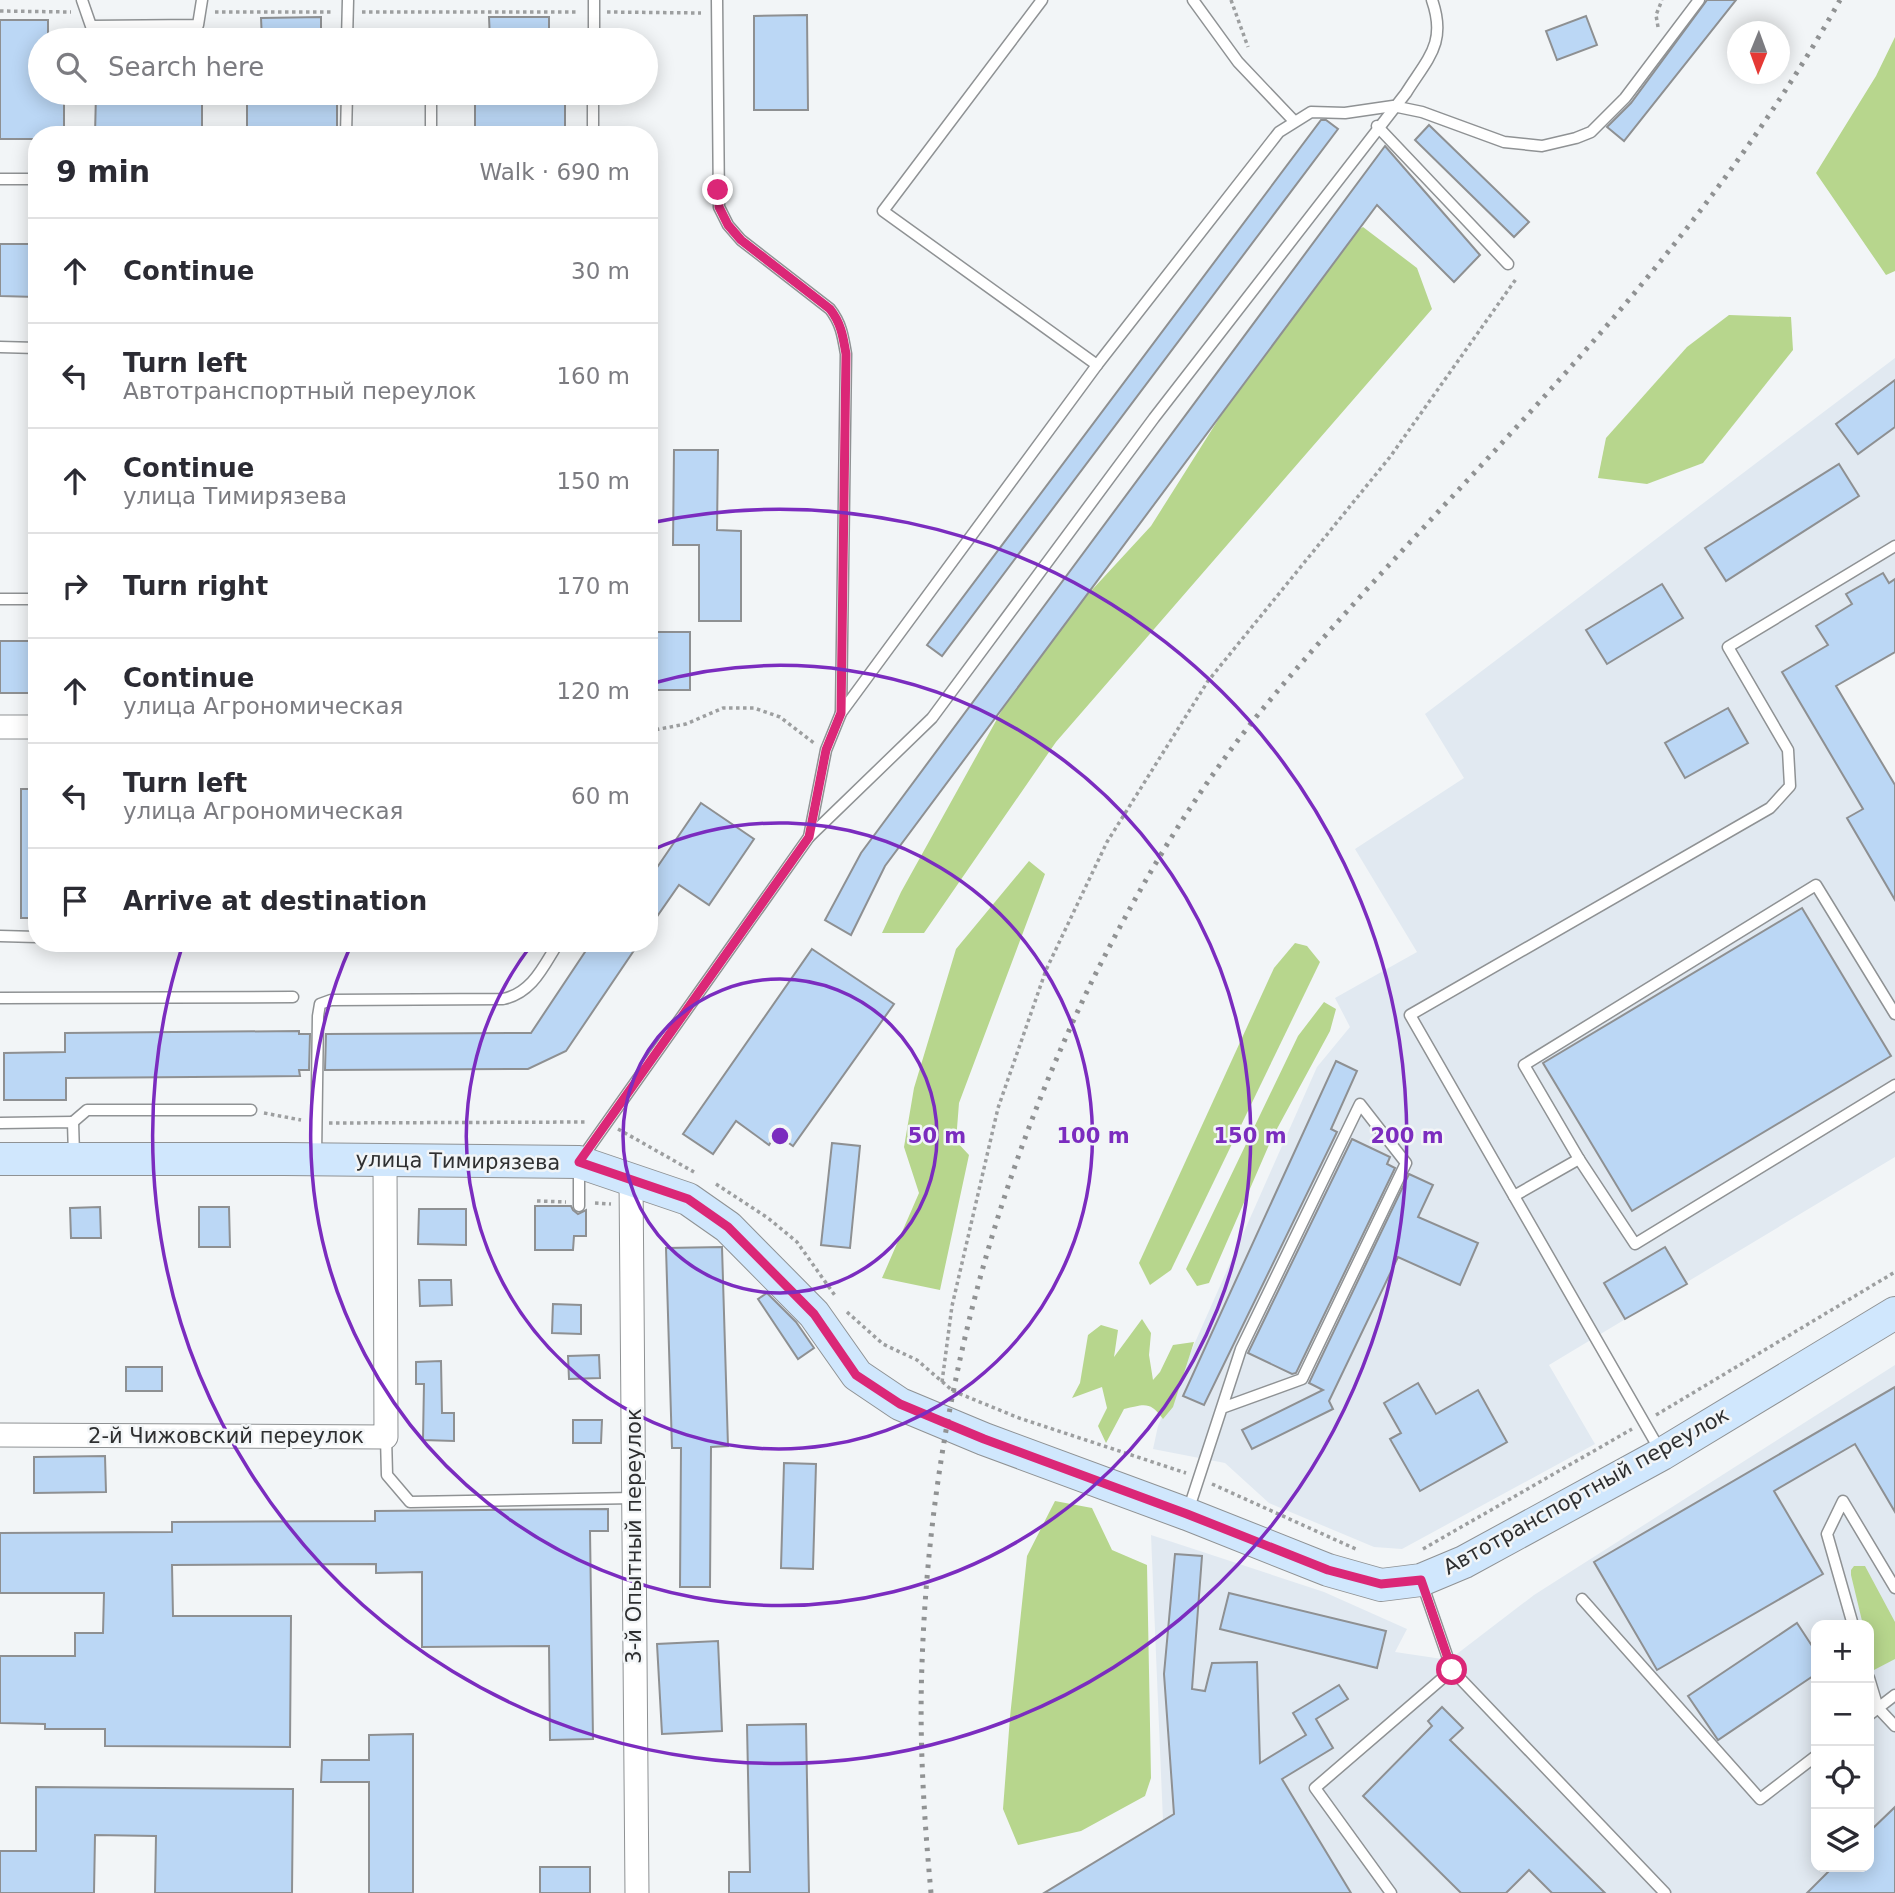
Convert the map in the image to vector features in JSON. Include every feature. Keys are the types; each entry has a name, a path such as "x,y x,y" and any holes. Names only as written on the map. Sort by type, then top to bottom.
{"main road":[{"name":"улица Тимирязева","path":"0,1159 579,1162 688,1199 728,1227 814,1314 856,1375 900,1404 946,1424"},
{"name":"Автотранспортный переулок","path":"946,1424 1328,1570 1381,1584 1421,1565 1464,1562 1662,1454 1895,1313"}],"street":[{"path":"0,727 28,727"},
{"name":"2-й Чижовский переулок","path":"0,1435 386,1437 385,1160"},
{"name":"3-й Опытный переулок","path":"631,1179 637,1893"}],"lane":[{"path":"82,0 91,26 118,26 198,25 202,0"},
{"path":"347,28 348,0"},
{"path":"594,0 594,28"},
{"path":"717,0 719,207 728,225 741,240 830,309 843,334 846,354 841,713"},
{"path":"1042,0 883,211 1097,365"},
{"path":"1193,0 1244,68 1294,121"},
{"path":"579,1206 579,1162 809,837 932,718 1154,418 1377,126 1406,93 1436,46 1438,19 1432,0"},
{"path":"809,837 826,750 841,713 1097,365 1279,132 1311,112 1345,113 1393,106 1422,112 1503,142 1542,146 1576,138 1591,132 1625,99 1699,0"},
{"path":"346,126 347,105"},
{"path":"431,105 431,126"},
{"path":"593,105 593,126"},
{"path":"1377,126 1508,264"},
{"path":"0,179 28,179"},
{"path":"0,347 28,348"},
{"path":"1662,1454 1410,1015 1770,808 1790,786 1788,750 1728,647 1895,546"},
{"path":"0,599 28,599"},
{"path":"1895,1014 1816,885 1524,1065 1579,1159 1635,1244 1895,1085"},
{"path":"0,936 28,937"},
{"path":"316,1159 320,1004 331,1000 503,999 517,996 531,986 552,952"},
{"path":"0,998 293,997"},
{"path":"1187,1514 1241,1349 1360,1104 1406,1163 1302,1379 1222,1408"},
{"path":"0,1123 73,1122 87,1110 251,1110"},
{"path":"73,1122 74,1159"},
{"path":"1514,1196 1579,1159"},
{"path":"386,1437 387,1475 410,1502 634,1498"},
{"path":"1852,1620 1827,1534 1843,1501 1895,1588"},
{"path":"1421,1565 1452,1670 1665,1893"},
{"path":"1582,1599 1760,1799 1811,1760"},
{"path":"1391,1893 1315,1788 1452,1670"},
{"path":"1874,1711 1895,1695"},
{"path":"1874,1713 1895,1726"}],"path":[{"path":"1231,0 1247,40 1249,55 1244,68"},
{"path":"942,1382 952,1306 998,1108 1046,970 1107,842 1208,681 1390,457 1517,277 1508,264"},
{"path":"658,729 686,724 723,708 754,708 780,717 804,737 826,750"},
{"path":"251,1110 317,1123"},
{"path":"1421,1565 1644,1422 1895,1272"},
{"path":"1019,1418 1199,1478 1363,1552"}],"shaded area":[{"path":"1895,358 1895,652 1836,687 1895,785 1895,1157 1549,1365 1595,1444 1402,1549 1374,1547 1269,1503 1225,1463 1153,1449 1158,1426 1317,1067 1350,1027 1335,998 1417,952 1355,849 1464,778 1425,714"},
{"path":"1895,1365 1895,1893 1044,1893 1163,1821 1151,1535 1324,1592 1407,1629 1395,1652 1449,1660 1534,1595"}],"green space":[{"path":"1895,37 1895,271 1886,275 1816,173 1876,76"},
{"path":"1363,227 1417,268 1432,309 1056,742 924,933 882,933 901,892 1002,710 1043,643 1151,526 1326,249"},
{"path":"1729,315 1791,317 1793,350 1703,463 1647,484 1598,478 1606,438 1687,347"},
{"path":"1029,861 1045,874 959,1103 956,1141 969,1155 940,1290 882,1278 919,1193 904,1147 914,1088 956,949"},
{"path":"1295,943 1307,946 1320,962 1171,1270 1150,1285 1139,1263 1274,968"},
{"path":"1324,1002 1336,1009 1330,1031 1272,1138 1209,1283 1197,1286 1186,1269 1298,1036"},
{"path":"1142,1319 1151,1333 1149,1355 1153,1380 1160,1372 1173,1345 1194,1342 1173,1407 1163,1419 1147,1405 1124,1409 1106,1443 1098,1426 1107,1408 1102,1387 1072,1398 1080,1383 1088,1335 1101,1325 1118,1330 1114,1357"},
{"path":"1055,1501 1092,1508 1112,1550 1147,1565 1151,1778 1145,1796 1081,1831 1018,1845 1003,1809 1027,1556"},
{"path":"1854,1566 1865,1566 1895,1622 1895,1659 1874,1670 1874,1620 1862,1620 1851,1570"}],"building":[{"path":"1707,0 1736,0 1624,141 1607,127 1631,103"},
{"path":"807,15 808,110 754,110 754,16"},
{"path":"1586,16 1597,45 1557,60 1546,31"},
{"path":"321,17 321,28 261,28 261,18"},
{"path":"489,17 549,17 549,28 489,28"},
{"path":"0,20 48,20 48,28 28,28 28,105 64,105 64,126 28,126 28,139 0,139"},
{"path":"96,105 202,105 202,126 95,126"},
{"path":"247,105 337,105 337,126 247,126"},
{"path":"475,105 565,105 565,126 475,126"},
{"path":"1321,120 1326,120 1338,129 942,656 927,645"},
{"path":"1429,125 1529,222 1514,237 1415,140"},
{"path":"1385,146 1480,255 1454,282 1377,205 885,866 851,935 825,920 861,853"},
{"path":"0,244 28,244 28,297 0,296"},
{"path":"1895,380 1895,427 1858,454 1836,424"},
{"path":"674,450 718,450 717,530 741,531 741,621 699,621 699,545 673,545"},
{"path":"1839,464 1859,496 1726,581 1705,548"},
{"path":"1883,573 1889,583 1895,579 1895,652 1836,686 1895,785 1895,900 1847,818 1863,809 1782,672 1828,645 1816,626 1852,604 1846,594"},
{"path":"1662,584 1683,618 1607,664 1586,630"},
{"path":"658,632 690,632 690,690 658,690"},
{"path":"0,641 28,641 28,693 0,693"},
{"path":"1728,708 1748,743 1685,778 1665,743"},
{"path":"21,789 28,789 28,918 21,918"},
{"path":"701,803 754,839 709,905 679,885 658,915 658,866"},
{"path":"1802,908 1891,1056 1632,1211 1543,1063"},
{"path":"812,949 894,1004 793,1146 776,1134 769,1145 736,1121 713,1154 683,1134"},
{"path":"585,952 633,952 566,1051 528,1069 325,1070 326,1034 531,1033"},
{"path":"299,1031 299,1034 310,1034 309,1070 299,1070 300,1076 66,1078 66,1100 4,1100 4,1053 65,1052 65,1033"},
{"path":"1336,1061 1357,1071 1331,1129 1337,1132 1204,1405 1183,1396"},
{"path":"1352,1139 1390,1157 1387,1164 1395,1168 1296,1373 1292,1374 1248,1353"},
{"path":"832,1143 860,1146 850,1248 821,1245"},
{"path":"1409,1174 1433,1185 1418,1217 1478,1243 1460,1285 1398,1257 1329,1401 1333,1409 1252,1449 1242,1430 1323,1390 1309,1383"},
{"path":"535,1206 571,1206 578,1214 586,1210 586,1236 574,1236 573,1250 535,1250"},
{"path":"100,1207 101,1238 71,1238 70,1208"},
{"path":"199,1207 229,1207 230,1247 199,1247"},
{"path":"419,1209 466,1209 466,1245 418,1244"},
{"path":"722,1247 728,1446 711,1447 710,1587 680,1587 681,1448 672,1448 666,1248"},
{"path":"1665,1247 1687,1284 1625,1319 1604,1283"},
{"path":"419,1280 451,1280 452,1305 420,1306"},
{"path":"767,1293 796,1322 814,1348 798,1359 758,1299"},
{"path":"553,1304 581,1305 581,1334 552,1333"},
{"path":"599,1355 600,1378 569,1379 568,1356"},
{"path":"441,1361 442,1413 454,1413 454,1441 423,1440 424,1384 416,1384 416,1362"},
{"path":"126,1367 162,1367 162,1391 126,1391"},
{"path":"1418,1383 1436,1414 1478,1390 1507,1442 1420,1491 1390,1439 1401,1433 1384,1403"},
{"path":"1895,1387 1895,1512 1855,1444 1774,1491 1823,1574 1657,1670 1594,1562"},
{"path":"573,1420 602,1420 601,1443 573,1443"},
{"path":"105,1456 106,1492 34,1493 34,1457"},
{"path":"784,1463 816,1464 813,1569 781,1568"},
{"path":"608,1509 608,1531 590,1531 593,1739 550,1740 549,1646 422,1647 422,1572 376,1573 376,1564 172,1565 173,1616 291,1616 290,1747 105,1746 105,1729 45,1729 45,1724 0,1723 0,1656 75,1656 75,1633 103,1633 104,1593 0,1593 0,1533 172,1532 172,1522 375,1521 375,1511"},
{"path":"1175,1554 1202,1556 1192,1689 1205,1691 1212,1663 1257,1662 1260,1763 1306,1735 1293,1713 1339,1685 1348,1699 1316,1719 1333,1748 1282,1779 1351,1893 1044,1893 1174,1814 1164,1674"},
{"path":"1229,1593 1386,1631 1377,1668 1220,1629"},
{"path":"1797,1623 1811,1644 1811,1677 1718,1740 1688,1696"},
{"path":"718,1641 722,1731 662,1734 657,1644"},
{"path":"1442,1707 1463,1728 1450,1740 1605,1893 1552,1893 1529,1870 1506,1893 1461,1893 1363,1796 1432,1726 1428,1721"},
{"path":"806,1724 809,1893 729,1893 729,1872 750,1872 747,1725"},
{"path":"413,1734 413,1893 369,1893 369,1782 321,1782 322,1760 369,1760 369,1735"},
{"path":"36,1787 293,1789 292,1893 155,1893 156,1836 95,1835 94,1893 0,1893 0,1851 36,1851"},
{"path":"1895,1807 1895,1893 1807,1893 1828,1872 1874,1872 1874,1827"},
{"path":"540,1867 590,1867 590,1893 540,1893"}],"railway":[{"path":"931,1893 923,1778 922,1664 927,1574 937,1486 952,1398 971,1312 1023,1143 1093,979 1170,840 1236,742 1339,620 1543,398 1654,270 1753,139 1840,0"}],"route":[{"path":"718,190 719,207 728,225 741,240 830,309 843,334 846,354 841,713 826,750 809,837 579,1162 688,1199 728,1227 814,1314 856,1375 900,1404 984,1439 1187,1514 1328,1570 1381,1584 1421,1580 1452,1670"}]}
